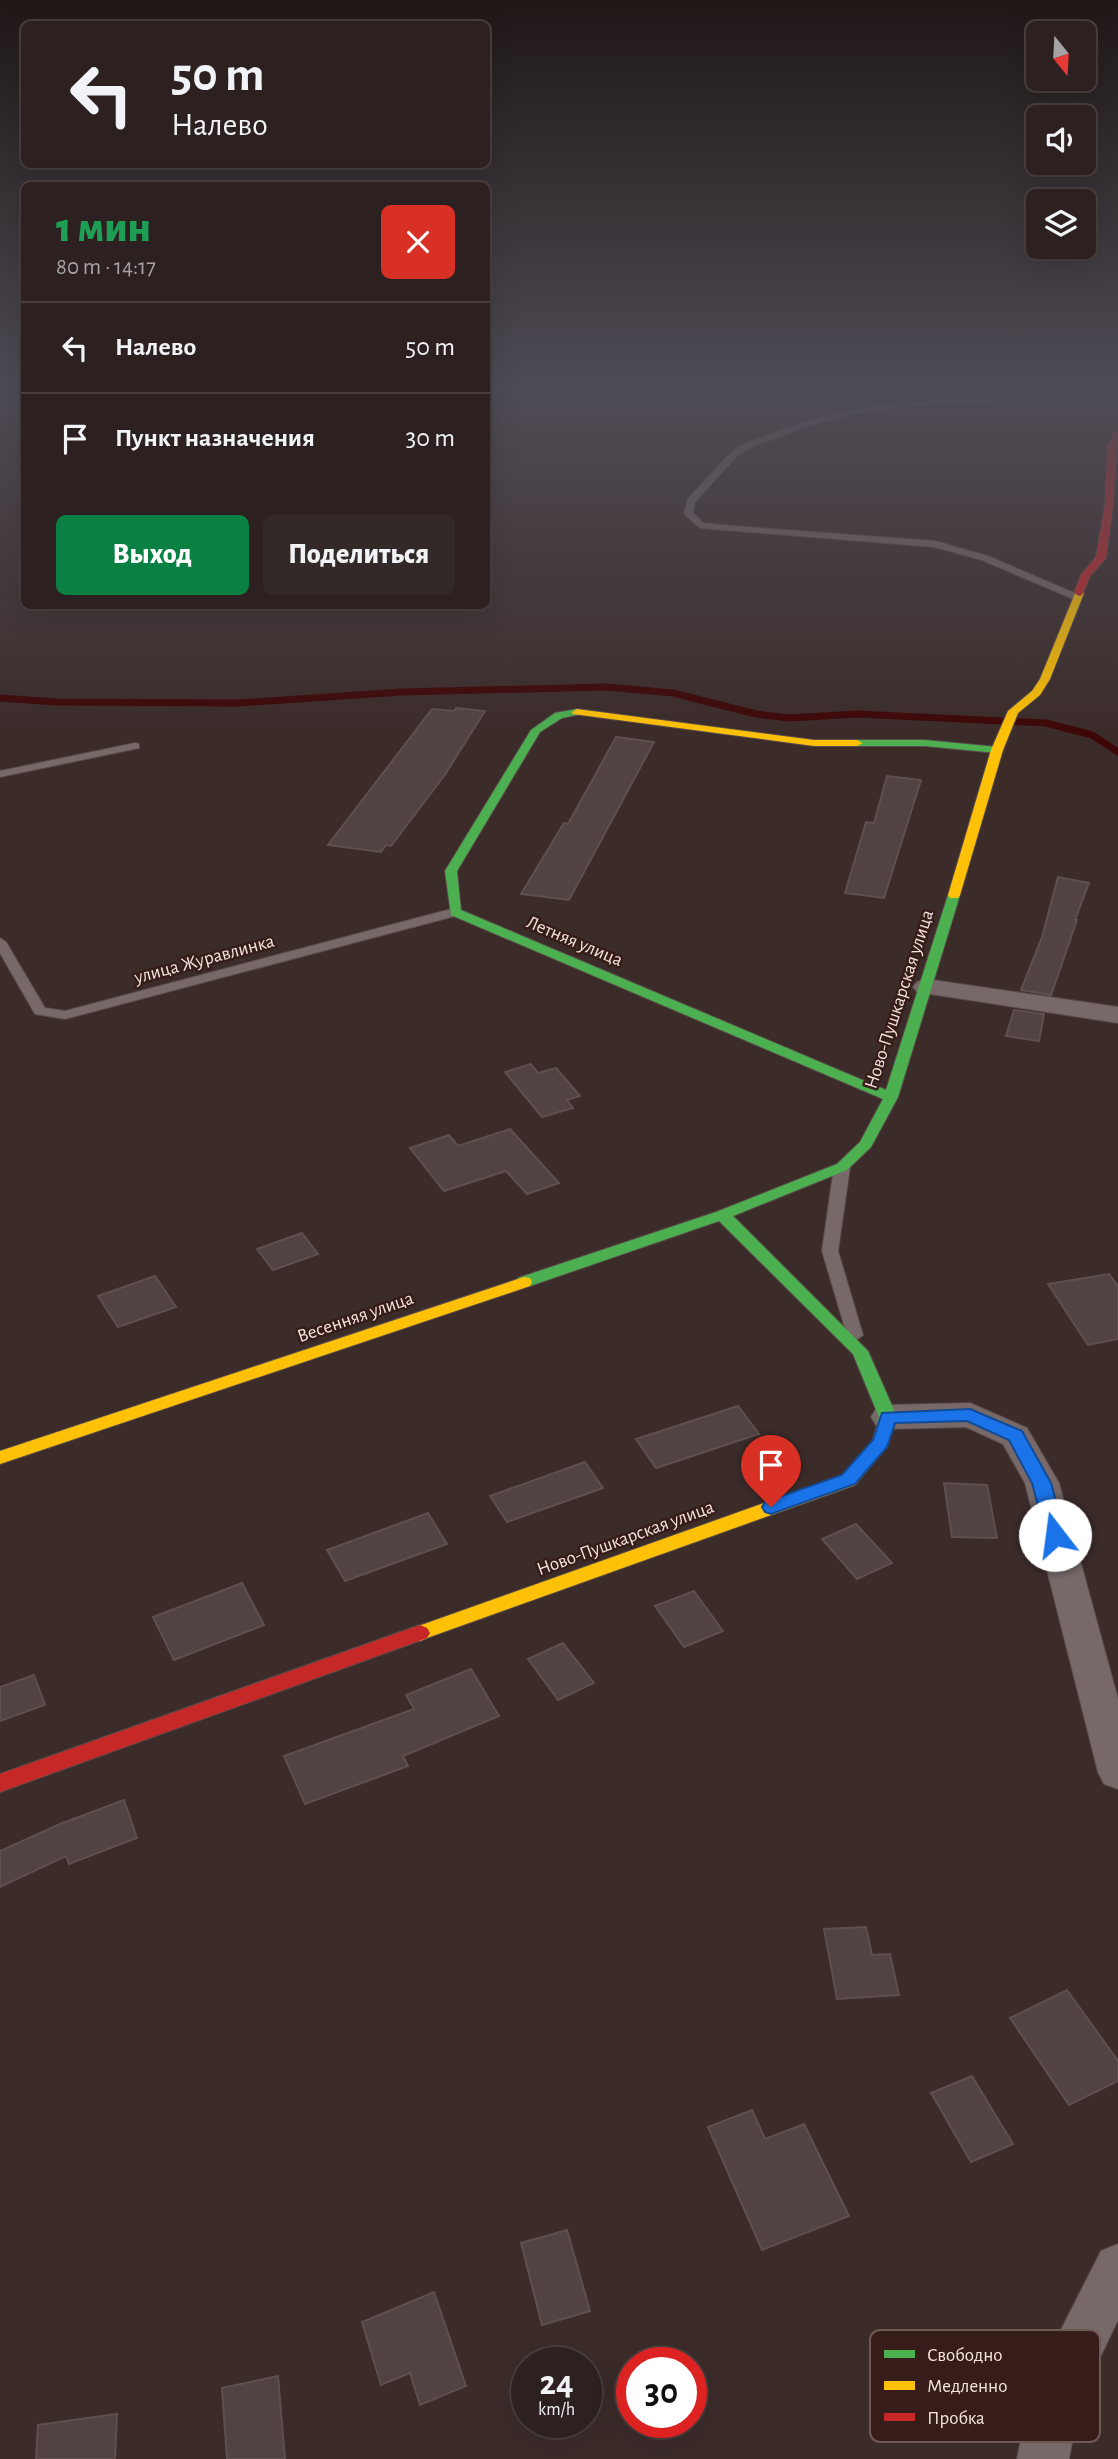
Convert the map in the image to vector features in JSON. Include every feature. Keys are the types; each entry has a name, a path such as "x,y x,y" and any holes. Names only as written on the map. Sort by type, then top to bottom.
{"street":[{"name":"Ново-Пушкарская улица","path":"722,1214 842,1167 866,1144 891,1097 997,750 1009,720 1036,693 1045,679 1086,575 1101,558 1109,504"},
{"path":"455,912 451,871 536,730 554,715 579,711 600,712 814,743 925,743 997,750"},
{"name":"Летняя улица","path":"455,912 891,1097"},
{"path":"926,987 1118,1015"},
{"path":"722,1214 860,1350 888,1417 970,1415 1015,1436 1042,1483 1118,1772"},
{"name":"Весенняя улица","path":"0,1458 722,1214"},
{"name":"Ново-Пушкарская улица","path":"0,1783 849,1480 881,1443 888,1417"},
{"path":"1087,2330 1118,2268"}],"lane":[{"path":"690,504 688,514 700,525 935,544 985,558 1076,597"},
{"path":"0,774 135,746"},
{"name":"улица Журавлинка","path":"0,942 40,1011 65,1015 455,912"},
{"path":"842,1167 830,1251 860,1350"}],"building":[{"path":"456,708 485,711 444,776 391,846 386,845 381,852 328,845 432,709 454,711"},
{"path":"616,737 654,742 569,900 521,894 564,823 568,824"},
{"path":"887,776 921,780 884,898 845,893 866,822 874,823"},
{"path":"1058,877 1089,883 1051,995 1021,990 1042,937"},
{"path":"1014,1010 1044,1014 1039,1041 1006,1036"},
{"path":"531,1064 538,1073 556,1068 580,1096 567,1100 573,1108 542,1117 505,1072"},
{"path":"510,1129 559,1183 527,1194 506,1171 444,1191 410,1148 449,1135 458,1146"},
{"path":"302,1233 318,1254 273,1270 257,1249"},
{"path":"1109,1274 1118,1286 1118,1339 1088,1345 1048,1284"},
{"path":"155,1276 176,1307 118,1327 98,1296"},
{"path":"738,1406 759,1434 656,1468 636,1439"},
{"path":"585,1462 603,1488 507,1522 490,1496"},
{"path":"944,1483 987,1485 997,1538 952,1537"},
{"path":"428,1513 447,1544 345,1581 327,1550"},
{"path":"856,1524 892,1563 857,1579 822,1539"},
{"path":"242,1583 264,1625 174,1660 153,1617"},
{"path":"694,1591 723,1631 684,1647 655,1606"},
{"path":"563,1643 594,1683 558,1700 528,1659"},
{"path":"471,1669 499,1716 403,1756 408,1766 305,1804 284,1756 414,1709 406,1695"},
{"path":"34,1675 45,1705 0,1721 0,1687"},
{"path":"124,1800 137,1838 69,1864 66,1856 0,1887 0,1851 60,1824"},
{"path":"866,1927 872,1955 890,1954 899,1995 837,1999 824,1929"},
{"path":"1067,1990 1118,2061 1118,2081 1069,2105 1010,2018"},
{"path":"972,2076 1013,2144 971,2162 931,2093"},
{"path":"752,2110 765,2139 804,2124 849,2216 762,2250 708,2127"},
{"path":"567,2230 590,2311 542,2325 521,2243"},
{"path":"434,2292 466,2386 420,2405 410,2373 381,2385 362,2322"},
{"path":"278,2376 285,2459 227,2459 222,2388"},
{"path":"117,2414 115,2459 36,2459 38,2425"}],"waterway":[{"path":"0,698 56,702 238,703 401,692 607,687 673,693 756,714 790,718 857,714 1046,723 1092,735 1118,752"}],"traffic: fast":[{"path":"577,712 559,715 536,730 451,871 455,912 891,1097"},
{"path":"857,743 925,743 997,750"},
{"path":"524,1282 722,1215 842,1167 866,1144 891,1097 954,895"},
{"path":"722,1215 860,1351 888,1417 881,1443 877,1447"}],"traffic: slow":[{"path":"954,895 997,750 1013,711 1036,693 1045,679 1079,593"},
{"path":"577,712 814,743 857,743"},
{"path":"0,1458 524,1282"},
{"path":"420,1633 849,1480 877,1447"}],"traffic: jam":[{"path":"1079,593 1086,575 1101,558 1109,504"},
{"path":"0,1783 420,1633"}],"route":[{"path":"771,1507 849,1480 881,1443 888,1417 970,1415 1015,1436 1042,1483 1055,1535"}]}
